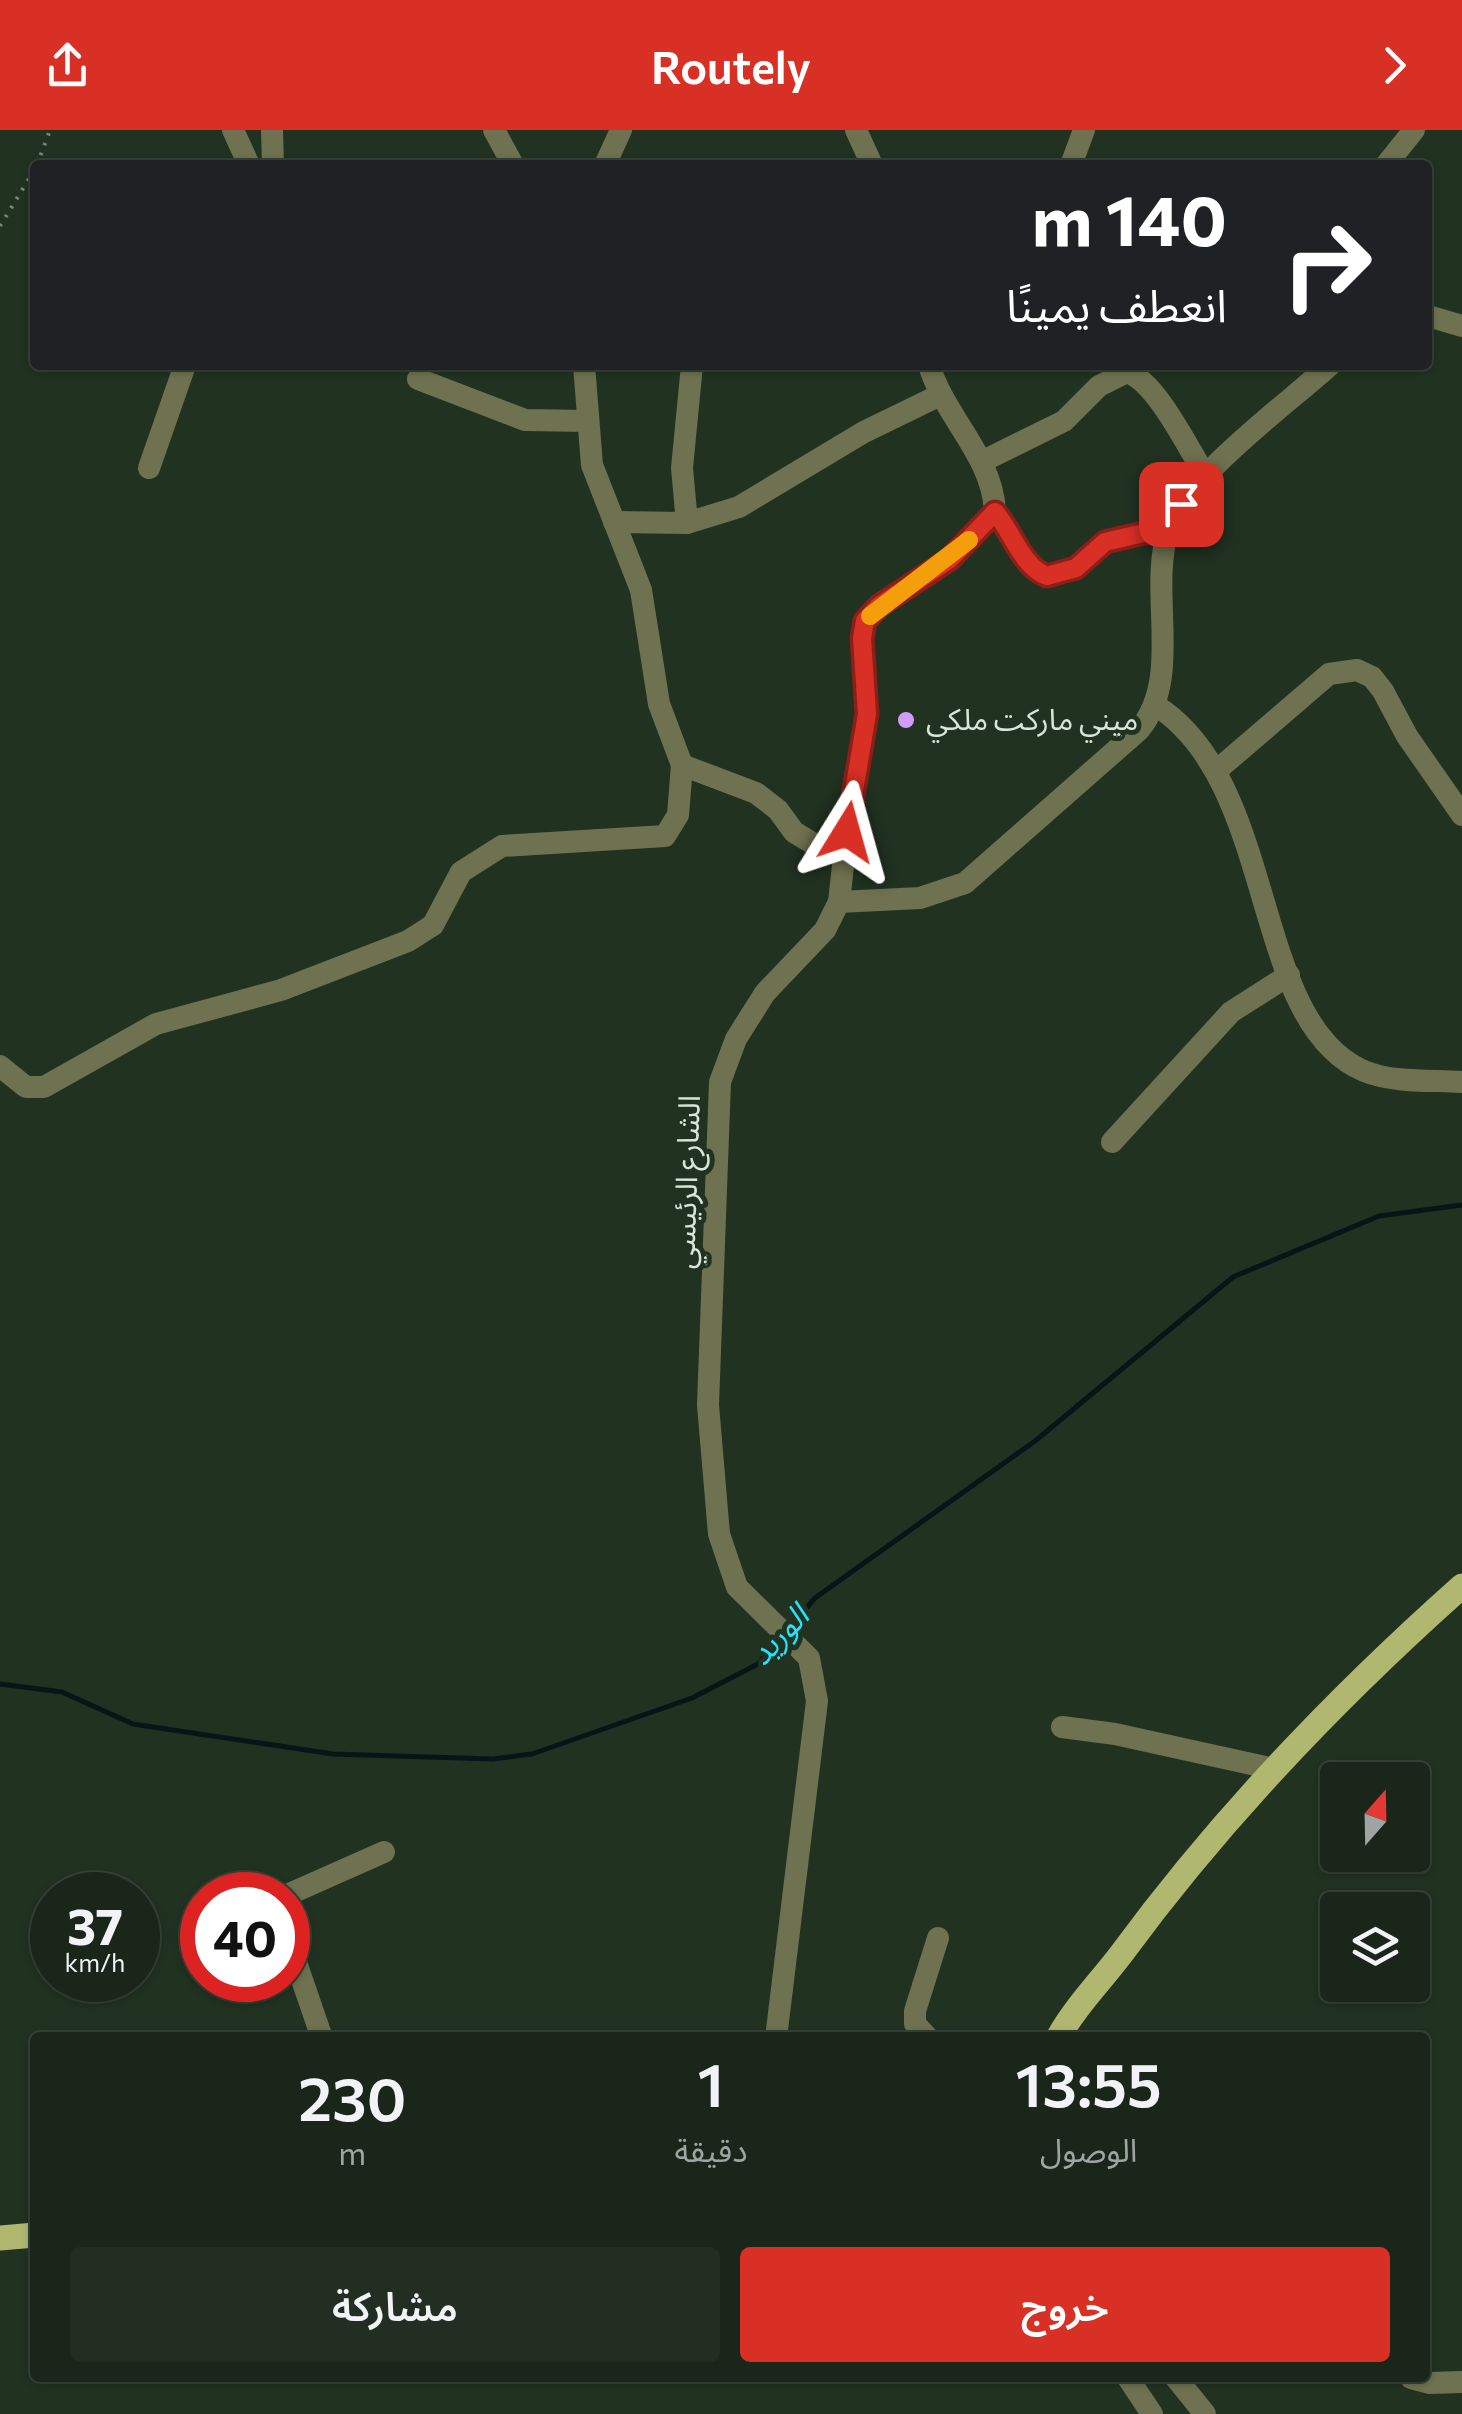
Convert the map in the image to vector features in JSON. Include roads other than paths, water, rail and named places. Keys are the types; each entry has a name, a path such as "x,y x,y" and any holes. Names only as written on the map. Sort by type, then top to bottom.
{"main road":[{"path":"1063,2032 1205,1844 1274,1768 1462,1586"},
{"path":"0,2238 30,2236"}],"street":[{"path":"233,130 247,160"},
{"path":"272,130 274,160"},
{"path":"494,130 511,160"},
{"path":"607,160 620,130"},
{"path":"856,130 870,160"},
{"path":"1073,160 1084,130"},
{"path":"1390,160 1414,130"},
{"path":"1432,317 1462,326"},
{"path":"150,468 183,370"},
{"path":"0,1066 26,1088 44,1087 156,1024 281,990 408,941 432,926 461,872 502,846 666,836 678,815 682,765 659,704 641,590 592,465 584,370"},
{"path":"687,523 682,468 692,370"},
{"path":"930,370 938,396 983,461 995,512 1010,529 1030,566 1047,576 1076,568 1105,542 1169,527"},
{"path":"983,461 1064,421 1099,386 1123,370"},
{"path":"1126,370 1140,378 1155,395 1206,476"},
{"path":"839,902 920,898 965,882 1132,738 1155,704 1169,527 1181,504 1206,476 1324,370"},
{"path":"418,379 525,420 588,421"},
{"path":"614,522 687,523 740,506 864,432 938,396"},
{"name":"الشارع الرئيسي","path":"777,2032 816,1724 815,1680 808,1658 732,1579 715,1504 708,1405 720,1082 750,1014 776,978 825,930 839,902 867,714 862,638 865,621 879,606 950,559 995,512"},
{"path":"1216,771 1329,674 1357,670 1372,677 1383,690 1407,736 1462,815"},
{"path":"1155,704 1193,733 1216,771 1253,858 1266,914 1289,975 1314,1025 1345,1061 1367,1072 1462,1082"},
{"path":"682,765 756,793 778,810 794,832 817,846 845,854"},
{"path":"1112,1142 1232,1012 1289,975"},
{"path":"1062,1728 1114,1734 1274,1768"},
{"path":"310,1885 384,1852"},
{"path":"923,2032 916,2024 915,2011 938,1938"},
{"path":"310,2002 320,2032"},
{"path":"1131,2382 1152,2414"},
{"path":"1179,2382 1205,2414"},
{"path":"1426,2382 1462,2382"}],"waterway":[{"name":"الوريد","path":"789,1628 815,1598 1035,1441 1233,1277 1379,1216 1462,1205"},
{"name":"الوريد","path":"0,1684 62,1692 133,1724 333,1754 493,1759 532,1754 692,1698 758,1664 778,1640"}],"place":[{"name":"ميني ماركت ملكي","path":"906,720"}]}
